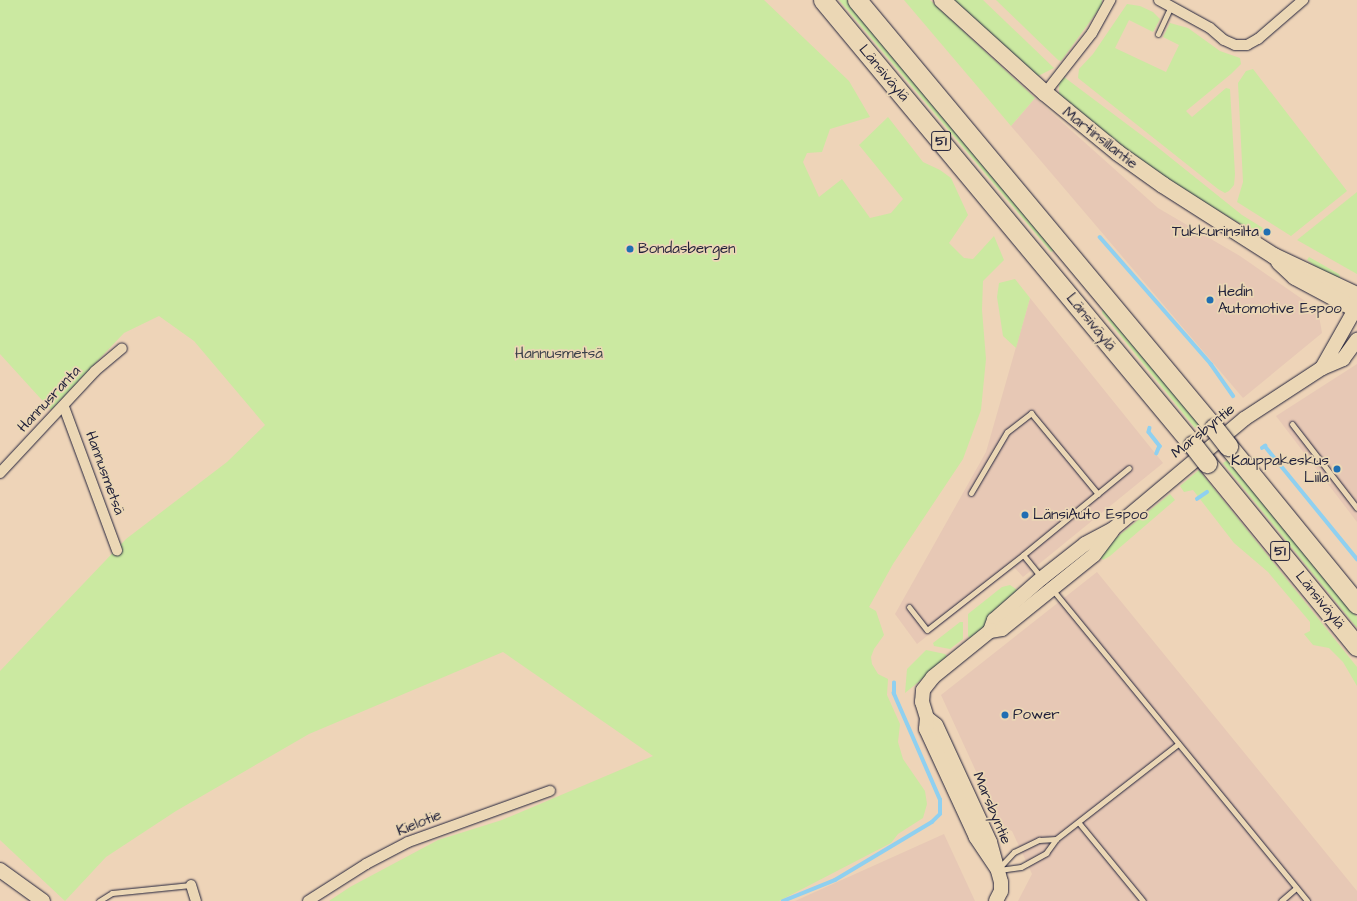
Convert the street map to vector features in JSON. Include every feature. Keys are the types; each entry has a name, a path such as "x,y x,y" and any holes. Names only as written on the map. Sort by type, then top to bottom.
{"highway":[{"name":"Länsiväylä","path":"823,0 1357,646"},
{"name":"Länsiväylä","path":"857,0 1214,428 1357,604"}],"main road":[{"name":"Martinsillantie","path":"942,0 1045,93 1150,176 1274,256 1295,277 1356,305"},
{"name":"Marsbyntie","path":"1322,368 1356,305"},
{"name":"Marsbyntie","path":"990,632 994,620 1042,578 1085,544 1113,529 1244,419 1322,368 1343,359 1357,340"},
{"name":"Marsbyntie","path":"998,870 976,838 926,729 927,718 922,696 926,685 990,632 1002,628 1094,555 1113,529"},
{"path":"0,870 43,901"},
{"path":"996,901 1001,891 998,870"}],"street":[{"path":"1045,93 1092,33 1110,0"},
{"path":"1159,0 1224,40 1247,45 1258,39 1302,0"},
{"name":"Hannusranta","path":"0,473 64,407 95,372 122,348"},
{"name":"Hannusmetsä","path":"64,407 117,550"},
{"name":"Kielotie","path":"308,901 366,864 408,842 550,791"},
{"path":"191,885 196,901"}],"lane":[{"path":"1158,34 1171,6"},
{"path":"971,492 1007,432 1031,413 1098,494"},
{"path":"1292,424 1357,508"},
{"path":"909,607 927,630 1023,555 1129,468"},
{"path":"1023,555 1307,901"},
{"path":"998,870 1021,867 1046,853 1056,839 1079,823 1178,744"},
{"path":"1079,823 1143,901"},
{"path":"998,870 1014,852 1039,840 1056,839"},
{"path":"99,901 112,894 191,885"},
{"path":"1281,901 1296,888"}],"shaded area":[{"path":"1035,98 1158,208 1240,256 1318,310 1322,333 1243,398 1011,126"},
{"name":"LänsiAuto Espoo","path":"1030,298 1163,463 1023,577 1014,567 917,644 895,614 986,452"},
{"name":"Kauppakeskus Liila","path":"1357,364 1357,522 1276,416"},
{"path":"1097,572 1357,891 1357,901 1018,901 1032,874 1012,831 1001,826 941,695"},
{"path":"944,834 975,901 795,901"}],"green space":[{"name":"Hannusmetsä","path":"0,0 764,0 849,81 870,117 830,129 822,152 807,153 803,162 819,197 842,179 870,218 891,213 903,199 859,145 888,117 923,162 940,170 951,178 968,215 949,243 964,258 973,259 994,236 1004,260 983,281 982,310 986,359 981,410 963,459 893,564 869,607 876,611 884,635 874,649 871,657 872,664 878,674 888,679 887,695 900,724 898,742 903,759 925,791 927,804 923,818 898,834 891,843 779,901 329,901 350,887 438,840 502,820 653,756 503,652 309,734 176,811 106,857 65,901 0,840 0,671 126,539 227,462 265,425 194,341 159,316 124,333 51,410 0,354"},
{"path":"839,0 847,0 1055,250 1051,252"},
{"path":"904,0 930,0 1035,98 1011,126"},
{"path":"952,0 983,0 1054,68 1038,76 1033,74"},
{"path":"996,0 1102,0 1102,5 1061,61 1058,60"},
{"path":"1127,4 1140,6 1153,12 1160,19 1153,32 1129,20 1115,48 1166,72 1179,45 1163,37 1170,23 1188,28 1220,51 1240,58 1241,64 1231,74 1186,111 1192,117 1226,88 1230,89 1235,174 1234,185 1229,191 1225,193 1218,189 1078,78 1079,69 1093,54"},
{"path":"1253,69 1347,191 1291,236 1237,202 1243,182 1238,83 1246,71"},
{"path":"1064,77 1156,146 1242,215 1263,228 1260,233 1237,222 1160,175 1064,101 1059,94 1059,84"},
{"path":"1357,192 1357,274 1297,240"},
{"path":"1309,257 1339,274 1341,279 1324,273 1307,260"},
{"path":"1015,279 1030,298 1016,348 1003,336 997,297 999,283"},
{"path":"1103,306 1200,424 1195,428 1102,313"},
{"path":"1229,459 1357,617 1357,628 1223,463"},
{"path":"1199,470 1357,667 1357,686 1343,662 1329,648 1313,645 1304,634 1310,631 1310,622 1268,572 1234,543 1193,490 1184,492 1180,486"},
{"path":"1170,494 1175,500 1110,556 1103,560 1100,557 1116,538"},
{"path":"1010,585 1020,592 971,639 968,636 968,614 1002,587"},
{"path":"960,622 963,622 963,639 950,649 934,646 933,643"},
{"path":"926,650 945,654 948,658 905,693 907,669"}],"waterway":[{"path":"1100,237 1211,364 1233,396"},
{"path":"1150,428 1149,432 1160,446 1157,453"},
{"path":"1262,448 1265,446 1357,559"},
{"path":"1197,499 1207,492"},
{"path":"783,901 835,880 932,822 940,814 940,800 894,694 894,683"}],"place":[{"name":"Tukkurinsilta","path":"1267,232"},
{"name":"Bondasbergen","path":"630,249"},
{"name":"Hedin Automotive Espoo","path":"1210,300"},
{"name":"Kauppakeskus Liila","path":"1337,469"},
{"name":"LänsiAuto Espoo","path":"1025,515"},
{"name":"Power","path":"1005,715"}]}
